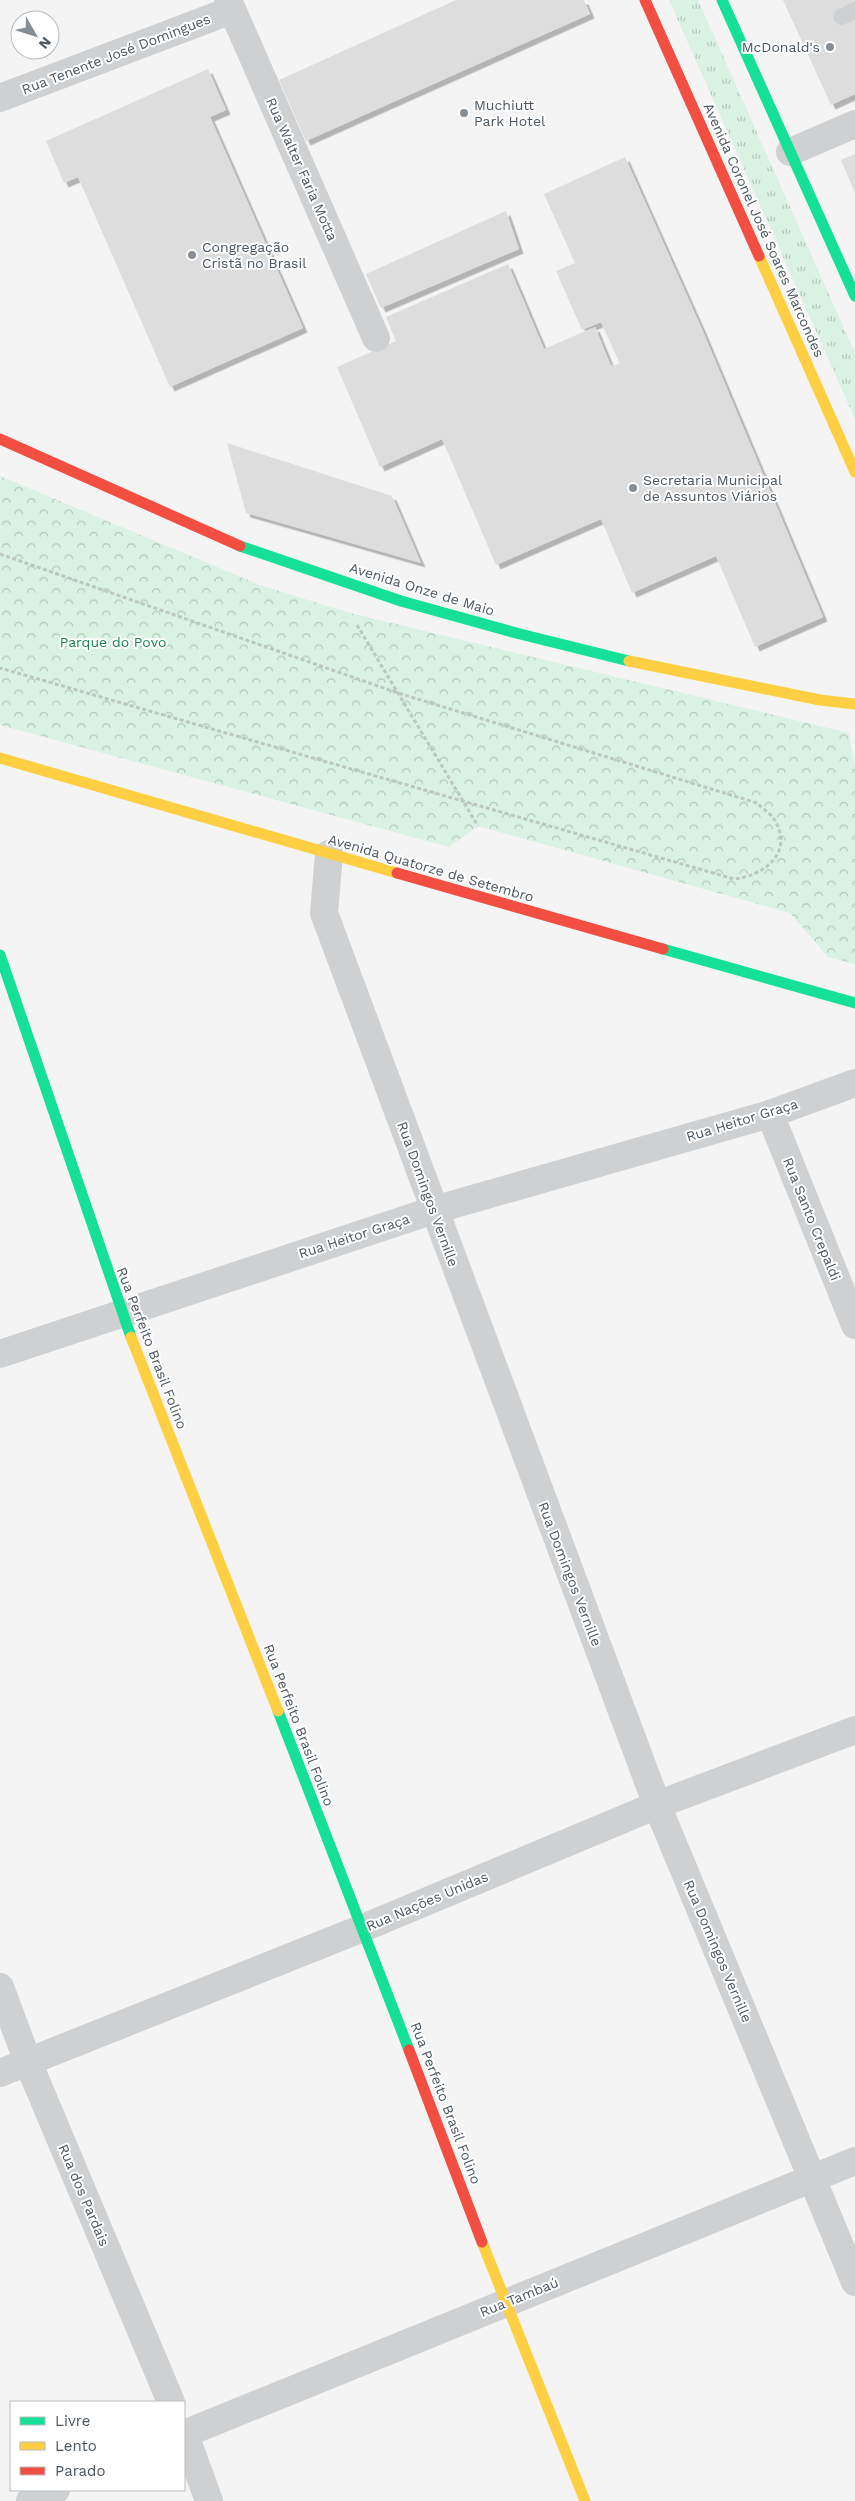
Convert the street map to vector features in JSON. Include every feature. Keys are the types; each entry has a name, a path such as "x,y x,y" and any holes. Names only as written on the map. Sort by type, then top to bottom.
{"street":[{"name":"Avenida Coronel José Soares Marcondes","path":"645,0 855,472"},
{"path":"722,0 855,296"},
{"name":"Rua Tenente José Domingues","path":"0,98 230,5"},
{"name":"Rua Walter Faria Motta","path":"230,5 376,338"},
{"path":"790,152 855,124"},
{"name":"Avenida Onze de Maio","path":"0,439 241,546 402,601 520,634 647,665 820,700 855,704"},
{"name":"Avenida Quatorze de Setembro","path":"0,758 329,854 855,1003"},
{"name":"Rua Domingos Vernille","path":"329,854 324,913 657,1805 855,2282"},
{"name":"Rua Perfeito Brasil Folino","path":"0,955 121,1312 363,1928 505,2303 585,2501"},
{"name":"Rua Heitor Graça","path":"0,1354 121,1312 434,1210 770,1114 855,1083"},
{"name":"Rua Santo Crepaldi","path":"770,1114 855,1325"},
{"name":"Rua Nações Unidas","path":"0,2073 363,1928 657,1805 855,1730"},
{"name":"Rua dos Pardais","path":"0,1986 28,2062 171,2401"},
{"name":"Rua Tambaú","path":"185,2433 855,2161"},
{"path":"185,2436 209,2501"},
{"path":"30,2501 54,2491"}],"path":[{"path":"0,554 398,693 757,803 774,819 780,838 778,854 767,867 750,877 734,879 0,668"},
{"path":"355,621 478,826"}],"green space":[{"path":"669,0 698,0 855,353 855,419"},
{"name":"Parque do Povo","path":"0,476 260,585 350,613 849,733 855,768 855,964 828,957 790,913 478,826 449,847 0,725"}],"building":[{"path":"456,0 584,0 590,14 306,141 279,80"},
{"name":"McDonald's","path":"783,0 855,0 855,94 831,105"},
{"name":"Congregação Cristã no Brasil","path":"208,69 226,110 210,117 303,328 170,387 78,177 64,183 46,141"},
{"path":"855,154 855,193 841,160"},
{"path":"625,157 701,327 823,617 755,647 716,556 632,593 601,519 496,565 442,439 380,467 337,367 396,341 386,317 508,264 544,349 595,327 611,366 620,364 601,322 582,330 556,271 575,263 544,194"},
{"path":"506,211 519,249 381,308 366,274"},
{"path":"227,443 392,496 421,563 246,513"}],"traffic: fast":[{"path":"722,0 855,296"},
{"path":"240,546 401,601 520,634 629,661"},
{"path":"663,949 855,1003"},
{"path":"0,955 131,1337"},
{"path":"278,1711 409,2050"}],"traffic: slow":[{"path":"759,256 855,472"},
{"path":"629,661 820,700 855,704"},
{"path":"0,758 397,873"},
{"path":"131,1337 278,1711"},
{"path":"482,2242 585,2501"}],"traffic: jam":[{"path":"645,0 759,256"},
{"path":"0,439 240,546"},
{"path":"397,873 663,949"},
{"path":"409,2050 482,2242"}],"place":[{"name":"McDonald's","path":"830,47"},
{"name":"Muchiutt Park Hotel","path":"464,113"},
{"name":"Congregação Cristã no Brasil","path":"192,255"},
{"name":"Secretaria Municipal de Assuntos Viários","path":"633,488"}]}
